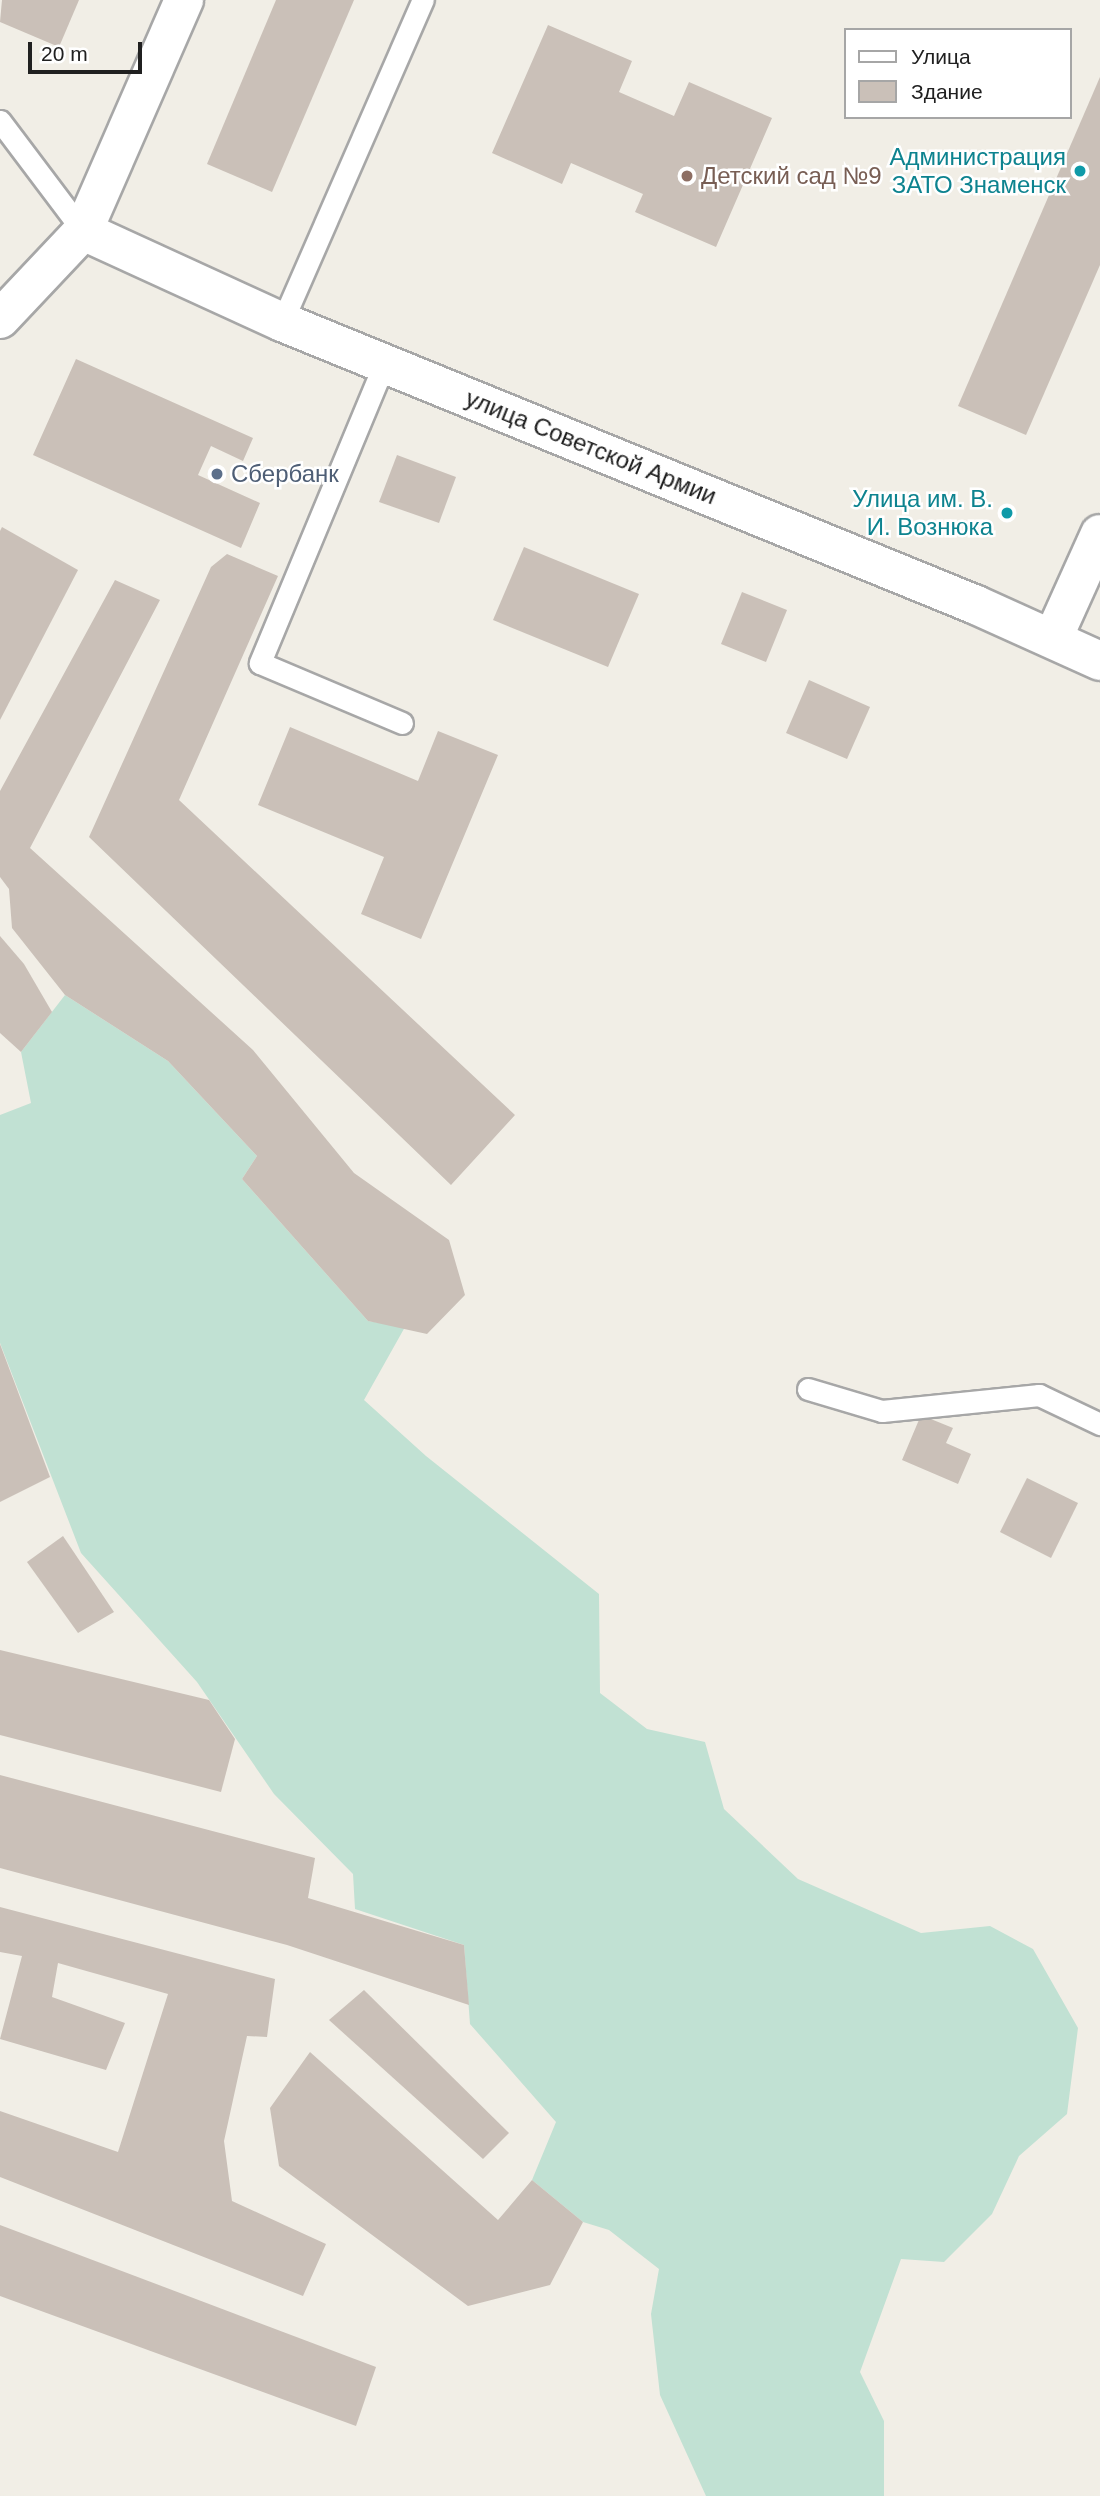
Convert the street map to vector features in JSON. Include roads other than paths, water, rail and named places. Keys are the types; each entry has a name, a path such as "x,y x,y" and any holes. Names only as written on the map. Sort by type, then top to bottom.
{"street":[{"path":"0,319 83,231 184,0"},
{"name":"улица Советской Армии","path":"83,231 282,322 1053,638 1100,661"},
{"path":"1053,638 1100,534"}],"lane":[{"path":"282,322 423,0"},
{"path":"0,121 83,231"},
{"path":"385,362 260,663 402,723"},
{"path":"808,1389 882,1411 1040,1395 1100,1424"}],"place":[{"name":"Администрация ЗАТО Знаменск","path":"1080,171"},
{"name":"Детский сад №9","path":"687,176"},
{"name":"Сбербанк","path":"217,474"},
{"name":"Улица им. В. И. Вознюка","path":"1007,513"}]}
